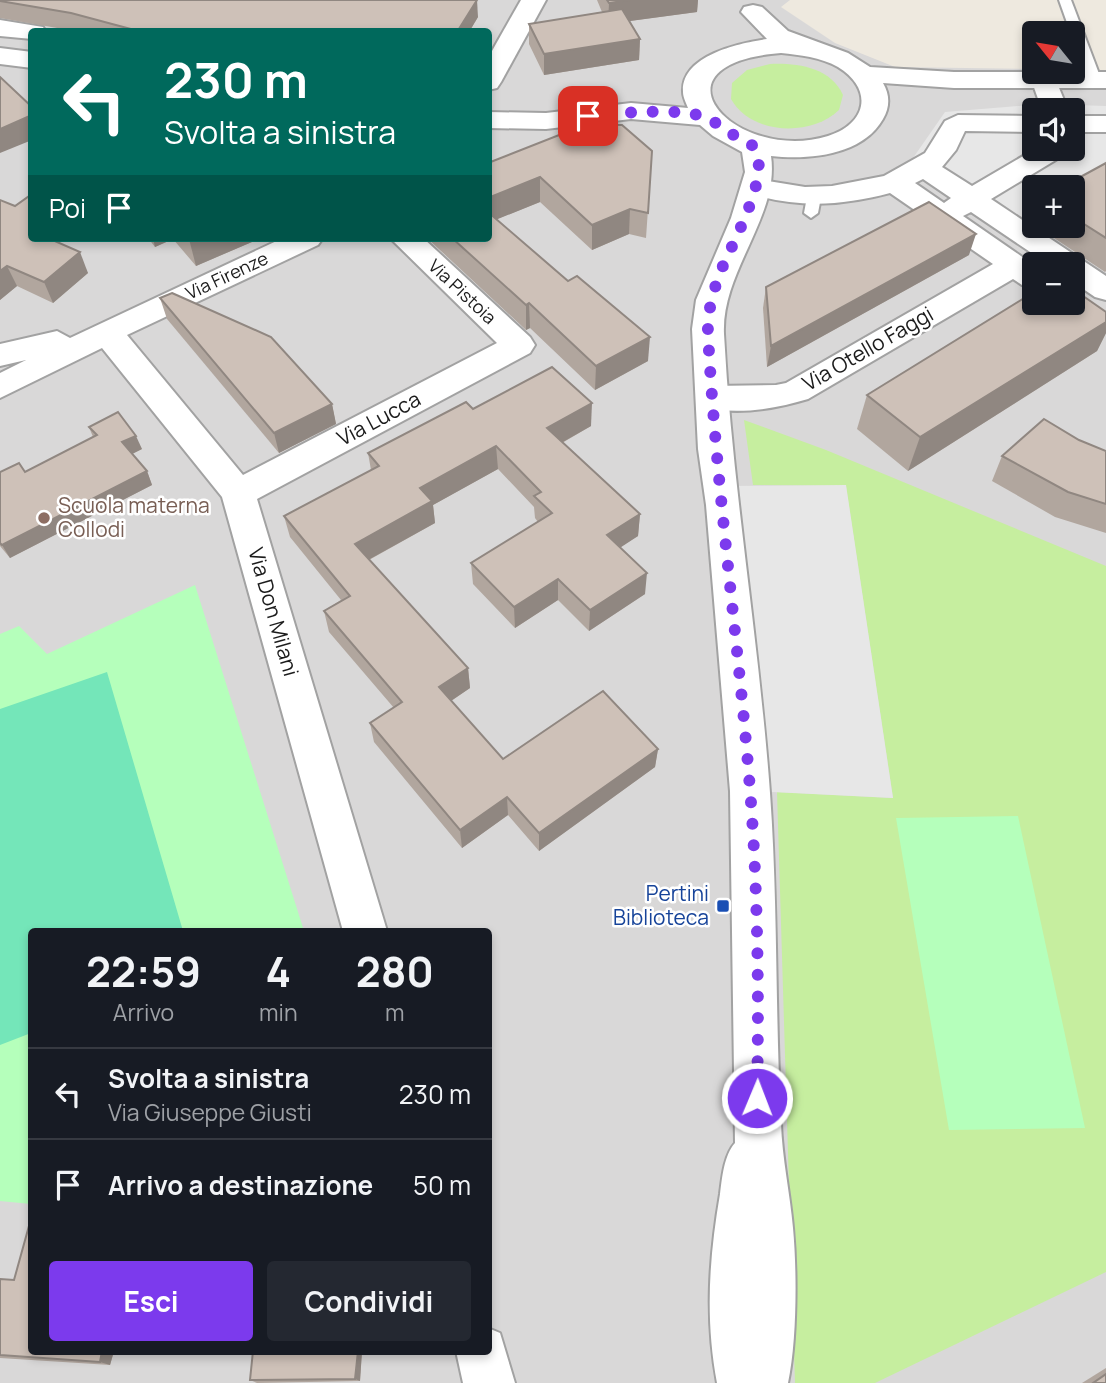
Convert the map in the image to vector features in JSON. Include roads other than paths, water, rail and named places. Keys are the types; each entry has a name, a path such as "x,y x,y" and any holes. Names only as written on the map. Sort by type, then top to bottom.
{"street":[{"path":"492,75 534,0"},
{"path":"697,85 701,107 709,118 725,131 769,147 814,148 846,139 868,124 877,105 874,89 864,74 838,58 779,36 753,6"},
{"path":"745,49 751,41 753,6"},
{"path":"0,28 28,31"},
{"path":"638,111 684,94 697,85 703,73 713,63 745,49 780,45 806,48"},
{"path":"0,56 28,60"},
{"path":"864,74 954,80 1022,79"},
{"path":"877,105 909,92 954,80"},
{"path":"492,120 546,121 638,111 709,118"},
{"path":"757,204 813,205 894,182 924,167 945,149 954,127 958,124 1022,124"},
{"path":"1085,124 1106,124"},
{"path":"748,141 756,151 759,172 757,204"},
{"path":"762,1383 768,1357 769,1231 757,1125 755,908 750,790 712,398 708,329 711,300 757,204 786,166 814,148"},
{"path":"942,216 1035,161"},
{"path":"924,167 1050,252"},
{"name":"Via Otello Faggi","path":"894,182 1022,271"},
{"name":"Via Firenze","path":"0,387 107,332 299,242"},
{"name":"Via Pistoia","path":"409,242 519,345"},
{"name":"Via Otello Faggi","path":"712,398 776,397 797,391 1022,273"},
{"path":"1085,284 1100,304"},
{"name":"Via Firenze","path":"0,355 107,332"},
{"name":"Via Don Milani","path":"107,332 238,493 364,928"},
{"name":"Via Lucca","path":"238,493 519,345"},
{"path":"743,1383 735,1352 737,1228 757,1125"},
{"path":"483,1355 489,1383"}],"lane":[{"path":"1065,0 1100,80"}],"place":[{"name":"Scuola materna Collodi","path":"44,518"},
{"name":"Pertini Biblioteca","path":"723,906"}]}
